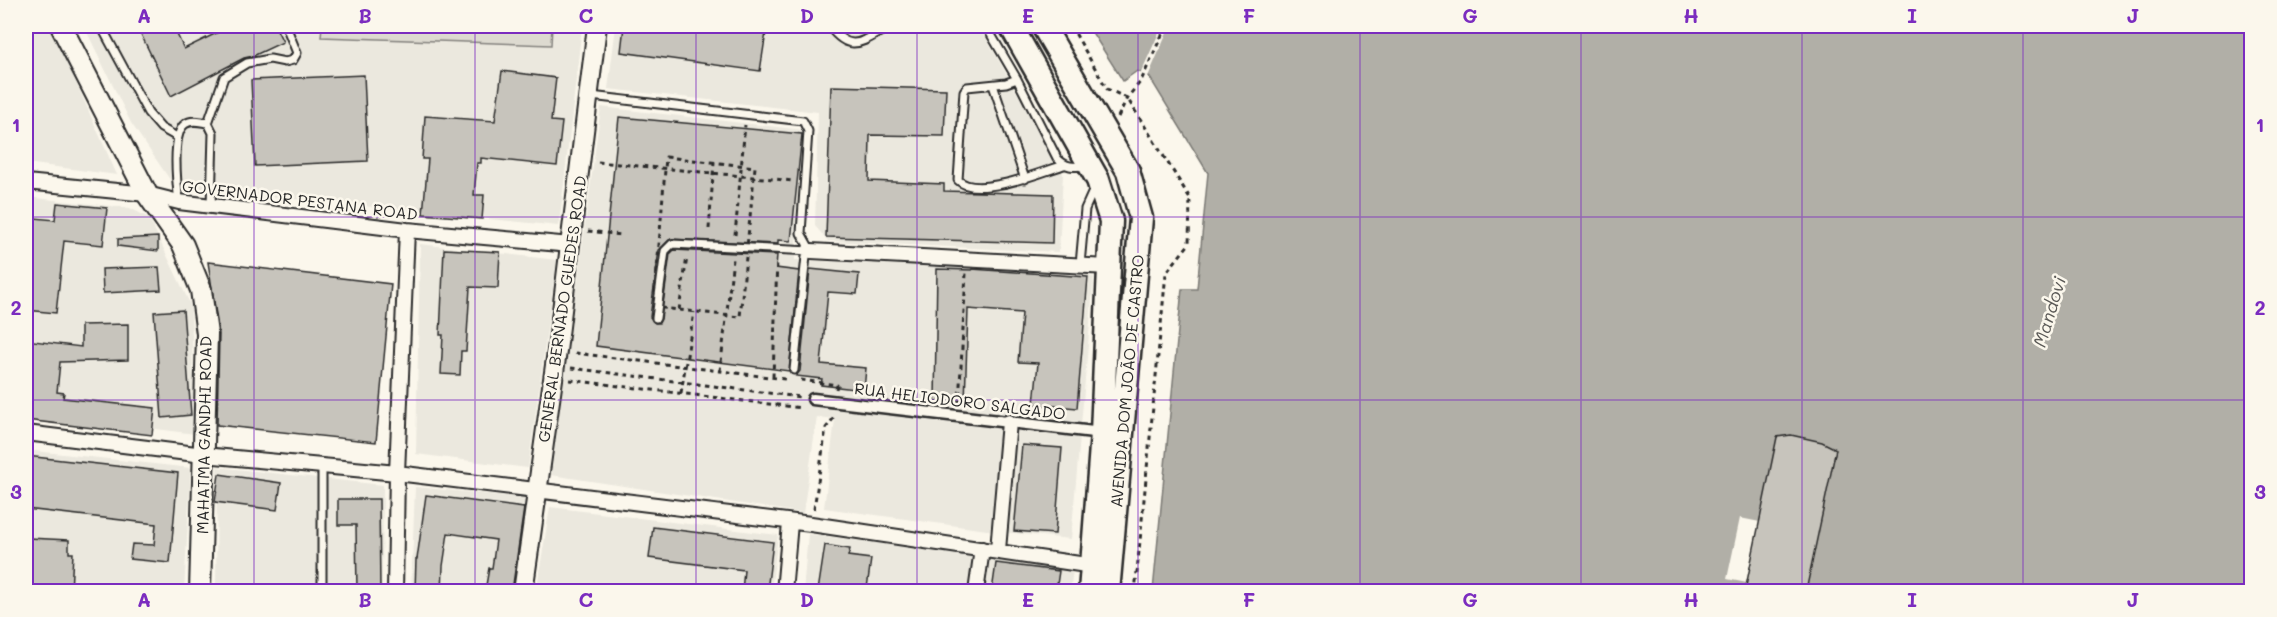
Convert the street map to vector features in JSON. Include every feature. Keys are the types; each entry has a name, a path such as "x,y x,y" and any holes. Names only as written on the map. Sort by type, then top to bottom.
{"main road":[{"name":"MAHATMA GANDHI ROAD","path":"61,26 147,194 183,245 201,290 207,334 200,591"},
{"name":"AVENIDA DOM JOÃO DE CASTRO","path":"1011,26 1098,182 1112,221 1108,267 1102,433 1090,591"},
{"name":"AVENIDA DOM JOÃO DE CASTRO","path":"1043,26 1128,171 1141,218 1108,591"}],"street":[{"name":"GENERAL BERNADO GUEDES ROAD","path":"523,591 572,237 597,26"},
{"name":"GOVERNADOR PESTANA ROAD","path":"27,183 147,194 178,202 407,230 572,237"},
{"path":"395,591 397,473 407,230"},
{"path":"809,248 1108,267"},
{"name":"RUA HELIODORO SALGADO","path":"813,399 1102,433"},
{"path":"998,550 1009,422"},
{"path":"26,434 204,455 397,473 811,524 998,550 1093,566"},
{"path":"783,591 790,523"},
{"path":"976,591 982,549"}],"lane":[{"path":"101,26 148,113 161,128 177,137"},
{"path":"211,206 213,133 208,123 224,77 247,63 270,59 285,62 293,60 297,53 286,26"},
{"path":"829,26 843,42 857,44 891,26"},
{"path":"986,26 1017,79 1057,158 1064,165 1098,182 1085,209 1080,265"},
{"path":"1017,79 993,85 970,85 964,91 958,180 962,185 974,186 1011,183 1064,165"},
{"path":"993,85 1025,179"},
{"path":"590,96 803,121 808,131 801,233 809,248 794,370"},
{"path":"178,202 177,137 184,125 194,121 208,123"},
{"path":"26,213 27,183"},
{"path":"656,318 664,251 672,244 787,250 809,248"},
{"path":"322,466 322,591"}],"path":[{"path":"1108,137 1127,98 1142,81 1166,26"},
{"path":"581,160 804,182"},
{"path":"710,229 714,162"},
{"path":"572,237 622,235"},
{"path":"773,377 776,260 788,259 787,250"},
{"path":"679,310 687,257"},
{"path":"958,416 966,259"},
{"path":"681,393 694,312"},
{"path":"555,365 684,367 837,385 832,401"},
{"path":"555,365 813,399"},
{"path":"555,365 681,393 805,408"},
{"path":"811,524 826,428 846,402"}],"shaded area":[{"path":"26,26 51,26 117,175 26,163"},
{"path":"84,26 582,26 559,226 175,187 131,123"},
{"path":"322,26 552,26 551,45 321,37"},
{"path":"616,26 979,26 1063,174 1059,252 828,241 815,226 818,112 608,89"},
{"path":"601,107 803,130 795,260 972,267 1094,277 1071,539 824,508 835,419 817,417 803,513 551,475"},
{"path":"26,197 130,208 149,218 191,306 195,434 26,412"},
{"path":"420,244 557,260 528,468 416,454"},
{"path":"26,450 191,468 184,591 26,592"},
{"path":"217,467 383,485 382,591 216,592"},
{"path":"415,487 529,498 517,591 411,592"},
{"path":"550,507 778,535 771,591 536,592"},
{"path":"808,534 972,555 968,591 803,592"},
{"path":"989,555 1073,570 1070,591 983,592"}],"water":[{"name":"Mandovi","path":"1088,26 2251,26 2251,591 1153,591 1182,289 1197,289 1208,173 1149,76 1137,71 1123,81"}],"pier":[{"path":"1162,26 1170,26 1147,79 1140,75"},
{"path":"1740,518 1760,522 1747,583 1727,579"}],"building":[{"path":"137,26 173,26 184,49 231,26 275,26 283,42 244,58 171,96"},
{"path":"624,26 767,26 760,71 621,52"},
{"path":"502,71 556,78 551,121 562,122 557,166 481,158 481,163 477,163 474,195 484,195 482,219 423,214 428,159 422,159 425,116 495,121"},
{"path":"364,75 368,161 255,166 251,80"},
{"path":"831,86 946,89 944,136 870,135 869,181 944,184 944,191 1053,194 1052,243 826,237"},
{"path":"619,117 802,134 791,241 778,240 778,244 670,239 659,250 650,317 655,323 659,323 661,319 670,254 674,250 777,255 776,268 799,271 789,371 596,346"},
{"path":"57,203 107,208 103,245 64,241 56,313 26,310 35,218 55,220"},
{"path":"158,237 158,251 118,246 118,239"},
{"path":"444,249 500,252 498,288 470,287 466,351 461,351 460,375 441,374 443,335 440,335"},
{"path":"208,262 391,284 376,442 217,425 219,334"},
{"path":"159,267 161,290 103,293 102,269"},
{"path":"810,269 859,274 857,294 828,292 821,364 866,368 864,390 821,385 822,379 796,376 800,371"},
{"path":"937,269 972,269 1088,277 1077,408 1034,404 1038,363 1018,362 1022,313 968,309 965,402 935,401"},
{"path":"183,310 191,415 162,418 154,312"},
{"path":"128,324 128,360 60,362 57,392 64,393 63,398 155,408 152,435 26,420 26,340 81,347 81,325"},
{"path":"1791,435 1822,442 1836,449 1806,591 1745,591 1777,437"},
{"path":"1022,445 1062,448 1055,534 1014,531"},
{"path":"26,456 178,473 170,563 130,559 132,544 154,545 156,524 26,509"},
{"path":"219,474 281,483 277,510 215,502"},
{"path":"426,495 524,508 512,591 485,591 489,568 492,568 496,540 448,533 442,591 415,591 416,559"},
{"path":"338,499 379,499 380,591 357,591 356,525 338,525"},
{"path":"653,527 773,542 767,591 742,591 744,570 649,558"},
{"path":"28,538 69,540 69,553 73,553 71,591 26,591"},
{"path":"825,545 850,549 848,556 871,559 867,588 863,588 862,591 818,591"},
{"path":"996,563 1059,571 1056,591 992,591"}]}
